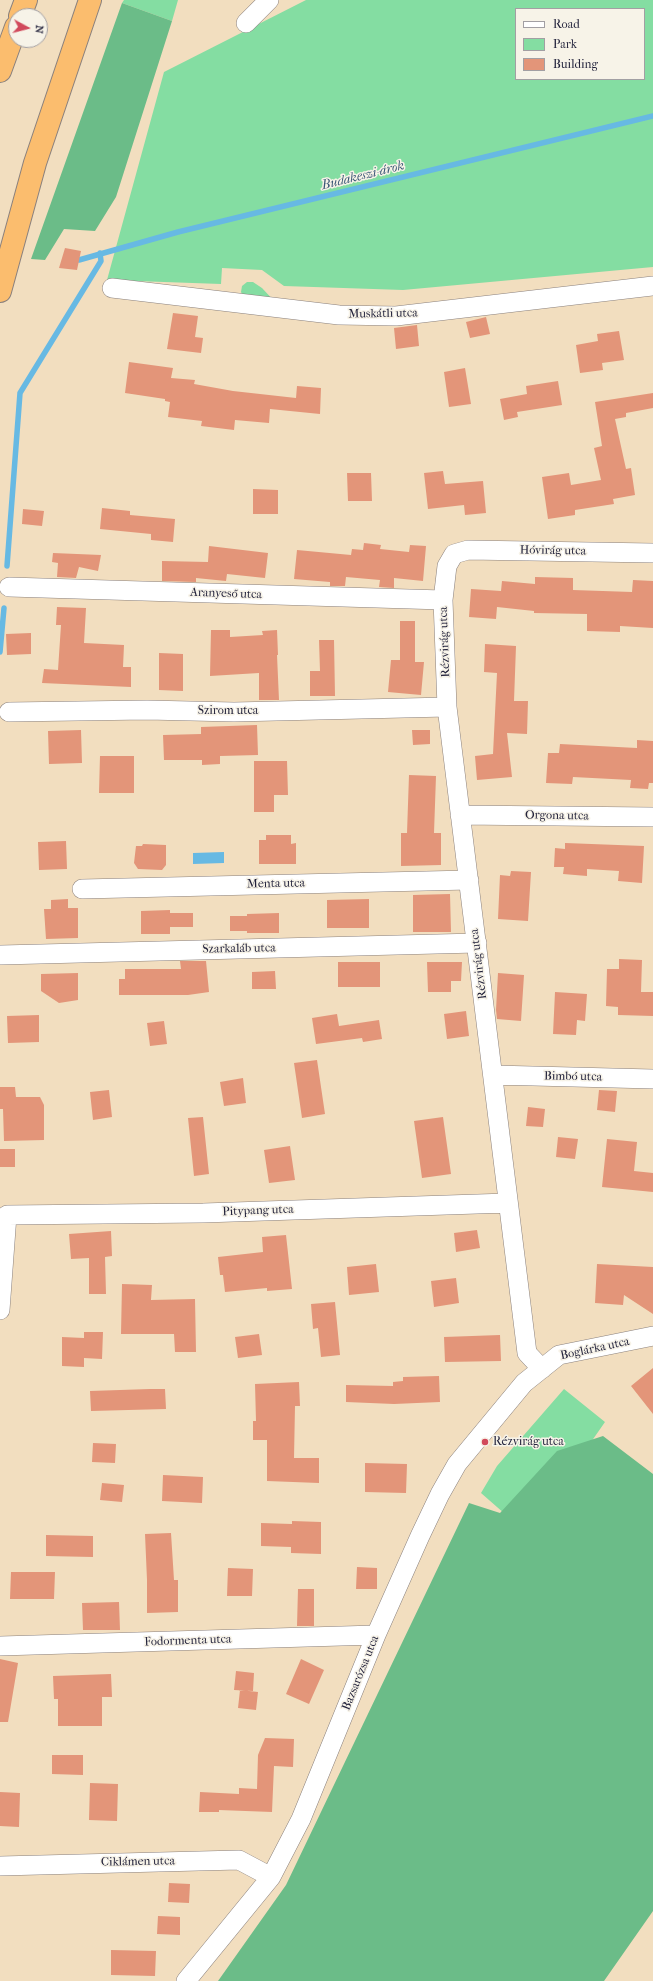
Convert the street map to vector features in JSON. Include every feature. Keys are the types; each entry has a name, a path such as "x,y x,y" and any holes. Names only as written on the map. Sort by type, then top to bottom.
{"highway":[{"path":"0,291 35,163 90,0"},
{"path":"0,71 8,48"}],"street":[{"path":"246,23 269,0"},
{"name":"Muskátli utca","path":"112,288 339,315 396,316 653,286"},
{"name":"Hóvirág utca","path":"454,554 468,550 653,553"},
{"name":"Rézvirág utca","path":"454,554 447,566 443,600 446,707 469,880 527,1352 542,1369"},
{"name":"Aranyeső utca","path":"9,587 443,600"},
{"name":"Szirom utca","path":"9,712 147,710 234,712 446,707"},
{"name":"Orgona utca","path":"460,815 653,817"},
{"name":"Menta utca","path":"82,889 469,880"},
{"name":"Szarkaláb utca","path":"1,955 476,943"},
{"name":"Bimbó utca","path":"493,1075 653,1079"},
{"name":"Pitypang utca","path":"0,1310 7,1215 203,1213 508,1203"},
{"name":"Boglárka utca","path":"542,1369 559,1355 653,1336"},
{"name":"Bazsarózsa utca","path":"186,1981 271,1877 301,1819 376,1635 420,1536 440,1494 457,1464 524,1384 542,1369"},
{"name":"Fodormenta utca","path":"0,1646 376,1635"},
{"name":"Ciklámen utca","path":"0,1866 239,1860 271,1877"}],"green space":[{"path":"124,0 178,0 172,21 122,3"},
{"path":"306,0 653,0 653,267 403,290 284,286 262,270 222,268 221,284 107,280 164,72"},
{"path":"122,3 172,21 116,197 95,231 64,229 45,260 31,259"},
{"path":"247,282 253,282 262,288 276,303 243,296 241,292 242,286"},
{"path":"564,1389 605,1422 575,1465 505,1514 481,1493 497,1466"},
{"path":"603,1436 653,1474 653,1911 604,1981 218,1981 286,1885 469,1503 500,1513 557,1451"}],"water":[{"path":"224,852 224,863 193,864 193,853"}],"building":[{"path":"65,248 81,251 77,270 59,268"},
{"path":"173,313 198,316 195,337 203,338 201,353 167,349"},
{"path":"486,317 490,334 470,338 466,322"},
{"path":"417,325 419,346 396,349 394,328"},
{"path":"619,331 624,360 602,363 603,370 580,373 576,345 598,341 597,334"},
{"path":"129,362 173,368 171,378 195,380 194,384 233,391 296,398 297,386 321,388 320,414 270,409 269,423 235,420 234,430 201,426 202,421 168,417 170,402 165,401 165,399 125,393"},
{"path":"465,368 471,404 449,407 444,372"},
{"path":"558,381 562,405 517,412 518,417 504,420 500,399 527,394 526,386"},
{"path":"653,393 653,408 626,413 626,417 615,419 626,469 631,468 635,495 613,499 614,504 575,510 575,515 548,519 542,477 569,473 571,485 601,480 594,448 602,446 595,402"},
{"path":"443,471 445,484 483,481 486,513 465,515 464,505 428,509 424,473"},
{"path":"347,473 371,473 372,501 348,501"},
{"path":"253,489 278,490 278,514 253,514"},
{"path":"102,508 130,511 130,515 175,519 173,542 151,540 151,534 100,529"},
{"path":"23,509 44,511 42,526 22,524"},
{"path":"364,543 381,545 380,549 409,552 410,545 426,546 423,581 394,578 394,588 379,587 380,580 346,577 345,586 330,586 330,582 294,579 297,550 351,555 352,549 363,550"},
{"path":"209,546 268,553 265,578 227,574 226,581 196,578 196,582 162,581 162,561 208,562"},
{"path":"53,553 101,555 98,571 79,567 76,578 57,577 58,563 52,562"},
{"path":"535,577 573,578 573,590 632,592 633,580 653,581 653,628 620,626 620,632 587,631 587,614 534,613 534,611 497,607 496,619 469,617 471,589 501,591 502,581 535,584"},
{"path":"57,607 86,608 84,643 124,645 123,667 131,667 131,687 42,683 44,669 58,670 61,625 56,625"},
{"path":"400,621 415,621 415,662 424,662 421,695 388,692 391,660 400,660"},
{"path":"211,630 230,630 230,637 263,635 262,631 277,630 279,700 259,700 259,673 210,676"},
{"path":"31,633 31,654 7,655 6,634"},
{"path":"319,640 334,640 335,696 310,696 310,671 320,671"},
{"path":"485,644 516,646 514,701 528,701 527,734 507,733 512,777 477,780 475,756 493,754 497,673 484,672"},
{"path":"159,653 183,654 183,691 159,690"},
{"path":"257,725 258,755 220,756 220,764 202,765 202,760 164,760 163,735 201,734 201,727"},
{"path":"81,730 82,763 49,764 48,731"},
{"path":"412,730 430,730 430,744 413,745"},
{"path":"637,740 653,741 653,783 649,783 648,789 630,788 631,780 573,777 572,784 546,783 548,753 559,753 560,744 637,748"},
{"path":"100,756 134,756 134,793 99,793"},
{"path":"254,761 287,761 288,795 274,795 274,812 254,812"},
{"path":"409,775 436,776 434,833 441,833 441,865 401,866 401,833 407,833"},
{"path":"266,835 291,835 291,844 296,843 296,864 259,864 259,840 266,840"},
{"path":"66,841 67,869 39,870 38,842"},
{"path":"565,843 644,846 642,883 618,881 619,871 587,869 587,876 563,874 564,867 554,867 555,848 565,849"},
{"path":"143,844 166,845 166,865 162,870 138,869 134,863 136,846 142,846"},
{"path":"511,871 531,872 528,921 498,919 500,875 510,876"},
{"path":"450,894 451,932 413,932 413,895"},
{"path":"68,899 68,908 78,908 78,938 46,939 44,909 51,909 51,900"},
{"path":"369,899 369,928 327,928 327,900"},
{"path":"170,910 170,913 193,913 193,927 170,927 170,934 141,934 141,911"},
{"path":"279,913 279,933 247,933 247,931 230,931 230,916"},
{"path":"619,959 642,960 641,992 653,992 653,1016 618,1015 618,1007 606,1006 607,969 619,969"},
{"path":"180,961 206,961 209,992 188,995 119,995 119,979 125,979 125,969 181,969"},
{"path":"338,962 380,962 380,987 338,987"},
{"path":"427,962 462,962 461,981 451,981 451,992 428,992"},
{"path":"275,971 276,989 252,989 252,972"},
{"path":"78,973 78,1000 59,1003 41,991 41,974"},
{"path":"498,973 524,975 521,1021 497,1019"},
{"path":"555,992 587,994 585,1021 577,1020 576,1035 553,1034"},
{"path":"466,1011 469,1036 447,1039 444,1014"},
{"path":"337,1014 339,1026 379,1020 382,1039 363,1042 362,1038 316,1044 312,1018"},
{"path":"39,1015 39,1042 8,1043 7,1016"},
{"path":"164,1021 167,1044 150,1046 147,1023"},
{"path":"317,1060 325,1114 302,1118 294,1063"},
{"path":"243,1078 246,1103 224,1106 220,1082"},
{"path":"0,1087 15,1087 16,1097 40,1097 44,1105 44,1140 4,1141 3,1109 0,1109"},
{"path":"109,1090 112,1117 93,1120 90,1092"},
{"path":"599,1090 617,1091 615,1112 597,1110"},
{"path":"528,1107 545,1109 543,1127 526,1126"},
{"path":"203,1117 209,1174 194,1176 188,1118"},
{"path":"443,1117 451,1174 422,1178 414,1121"},
{"path":"558,1137 578,1139 575,1159 556,1157"},
{"path":"607,1139 637,1142 634,1171 653,1173 653,1192 602,1187"},
{"path":"290,1146 295,1180 269,1183 264,1150"},
{"path":"0,1149 15,1149 15,1167 0,1167"},
{"path":"477,1230 480,1248 456,1252 454,1233"},
{"path":"111,1231 112,1256 105,1257 106,1294 89,1294 89,1258 71,1259 69,1234"},
{"path":"286,1235 292,1289 267,1291 267,1288 225,1292 223,1275 220,1275 218,1257 263,1252 262,1237"},
{"path":"376,1264 379,1292 349,1295 347,1267"},
{"path":"597,1264 653,1267 653,1314 624,1295 623,1305 595,1303"},
{"path":"456,1278 459,1303 434,1307 431,1281"},
{"path":"122,1284 152,1285 151,1300 195,1299 196,1352 175,1352 174,1334 121,1334"},
{"path":"335,1302 340,1355 321,1357 318,1328 313,1329 311,1304"},
{"path":"84,1332 103,1332 102,1359 84,1358 84,1367 62,1366 62,1337 84,1338"},
{"path":"259,1334 262,1355 238,1358 235,1337"},
{"path":"500,1335 501,1361 445,1362 444,1337"},
{"path":"653,1368 653,1414 631,1386"},
{"path":"439,1376 440,1402 394,1404 346,1402 346,1385 393,1386 393,1382 403,1381 403,1377"},
{"path":"299,1382 300,1406 295,1406 294,1458 319,1458 319,1483 267,1481 267,1440 253,1440 253,1421 256,1421 255,1384"},
{"path":"165,1389 166,1409 91,1411 90,1391"},
{"path":"93,1443 116,1444 115,1463 92,1462"},
{"path":"365,1463 407,1464 406,1493 365,1492"},
{"path":"163,1475 203,1477 202,1503 162,1501"},
{"path":"102,1483 124,1485 122,1502 100,1500"},
{"path":"292,1521 321,1522 321,1554 291,1553 291,1547 261,1546 261,1523 292,1524"},
{"path":"171,1533 174,1580 178,1580 178,1612 147,1613 145,1534"},
{"path":"46,1535 93,1536 93,1557 46,1556"},
{"path":"357,1567 377,1568 377,1589 356,1589"},
{"path":"228,1568 253,1569 252,1596 227,1596"},
{"path":"11,1572 55,1572 54,1599 10,1599"},
{"path":"298,1589 314,1589 314,1626 297,1626"},
{"path":"119,1602 120,1630 83,1630 82,1603"},
{"path":"0,1659 18,1663 8,1722 0,1722"},
{"path":"301,1659 324,1670 309,1704 286,1694"},
{"path":"236,1671 254,1673 253,1691 234,1690"},
{"path":"111,1674 112,1697 102,1697 102,1726 58,1726 58,1699 54,1699 53,1676"},
{"path":"240,1690 258,1692 256,1710 238,1708"},
{"path":"265,1738 294,1739 293,1767 274,1766 272,1812 219,1810 219,1812 199,1812 200,1792 239,1794 239,1788 257,1789 258,1755"},
{"path":"52,1755 83,1755 83,1775 52,1774"},
{"path":"90,1783 118,1784 117,1821 89,1820"},
{"path":"0,1792 20,1793 19,1827 0,1826"},
{"path":"169,1883 190,1884 189,1903 168,1902"},
{"path":"158,1916 180,1917 180,1935 157,1934"},
{"path":"111,1950 156,1951 155,1976 111,1975"}],"waterway":[{"name":"Budakeszi-árok","path":"79,260 178,232 653,116"},
{"path":"7,566 20,393 101,261 100,253"},
{"path":"0,652 4,608"}],"place":[{"name":"Rézvirág utca","path":"485,1442"}]}
